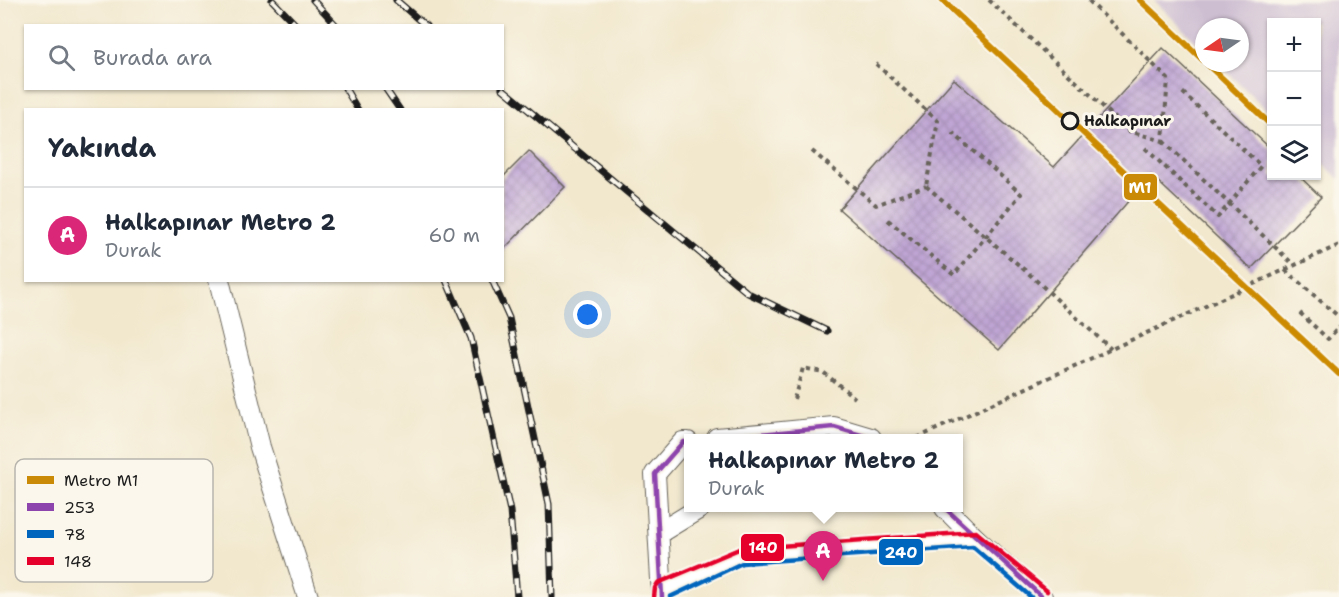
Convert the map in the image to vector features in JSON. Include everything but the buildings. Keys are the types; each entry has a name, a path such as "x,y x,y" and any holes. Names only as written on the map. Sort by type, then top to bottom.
{"lane":[{"path":"219,282 260,447 308,597"},
{"path":"762,434 834,427 858,434"},
{"path":"684,442 655,474 662,594 741,556 976,539"},
{"path":"659,533 692,512"},
{"path":"950,512 976,539 1042,597"}],"path":[{"path":"989,0 1129,131 1163,141 1294,265"},
{"path":"1088,0 1168,79 1163,141"},
{"path":"876,64 938,122 926,186"},
{"path":"1146,148 1218,217 1261,166 1181,91"},
{"path":"888,220 954,275 1022,194 953,133"},
{"path":"812,151 876,205 926,186"},
{"path":"926,186 1111,349"},
{"path":"925,434 1339,245"},
{"path":"1285,270 1339,317"},
{"path":"1300,313 1328,339 1339,327"},
{"path":"785,432 803,368 824,372"}],"shaded area":[{"path":"1154,0 1339,0 1339,179 1321,162 1321,18 1267,18 1267,110 1227,72 1249,72 1249,18 1195,18 1195,41"}],"railway":[{"path":"272,0 295,24"},
{"path":"313,0 335,24"},
{"path":"396,0 424,24"},
{"path":"346,90 357,108"},
{"path":"386,90 399,108"},
{"path":"504,90 748,293 827,331"},
{"path":"447,282 471,338 510,511 517,597"},
{"path":"493,282 509,318 549,504 552,597"}],"metro line":[{"name":"M1","path":"942,0 1339,374"},
{"name":"M1","path":"1140,0 1195,52"},
{"name":"M1","path":"1215,72 1267,121"}],"transit line":[{"name":"253","path":"760,434 834,427 858,434"},
{"name":"253","path":"662,597 655,474 684,442"},
{"name":"253","path":"949,512 1042,597"},
{"name":"140","path":"654,597 658,583 739,549 976,532 1047,591"},
{"name":"240","path":"670,597 742,563 973,547 1031,597"}],"place":[{"name":"Halkapınar","path":"1070,121"},
{"name":"Halkapınar Metro 2","path":"823,581"}]}
